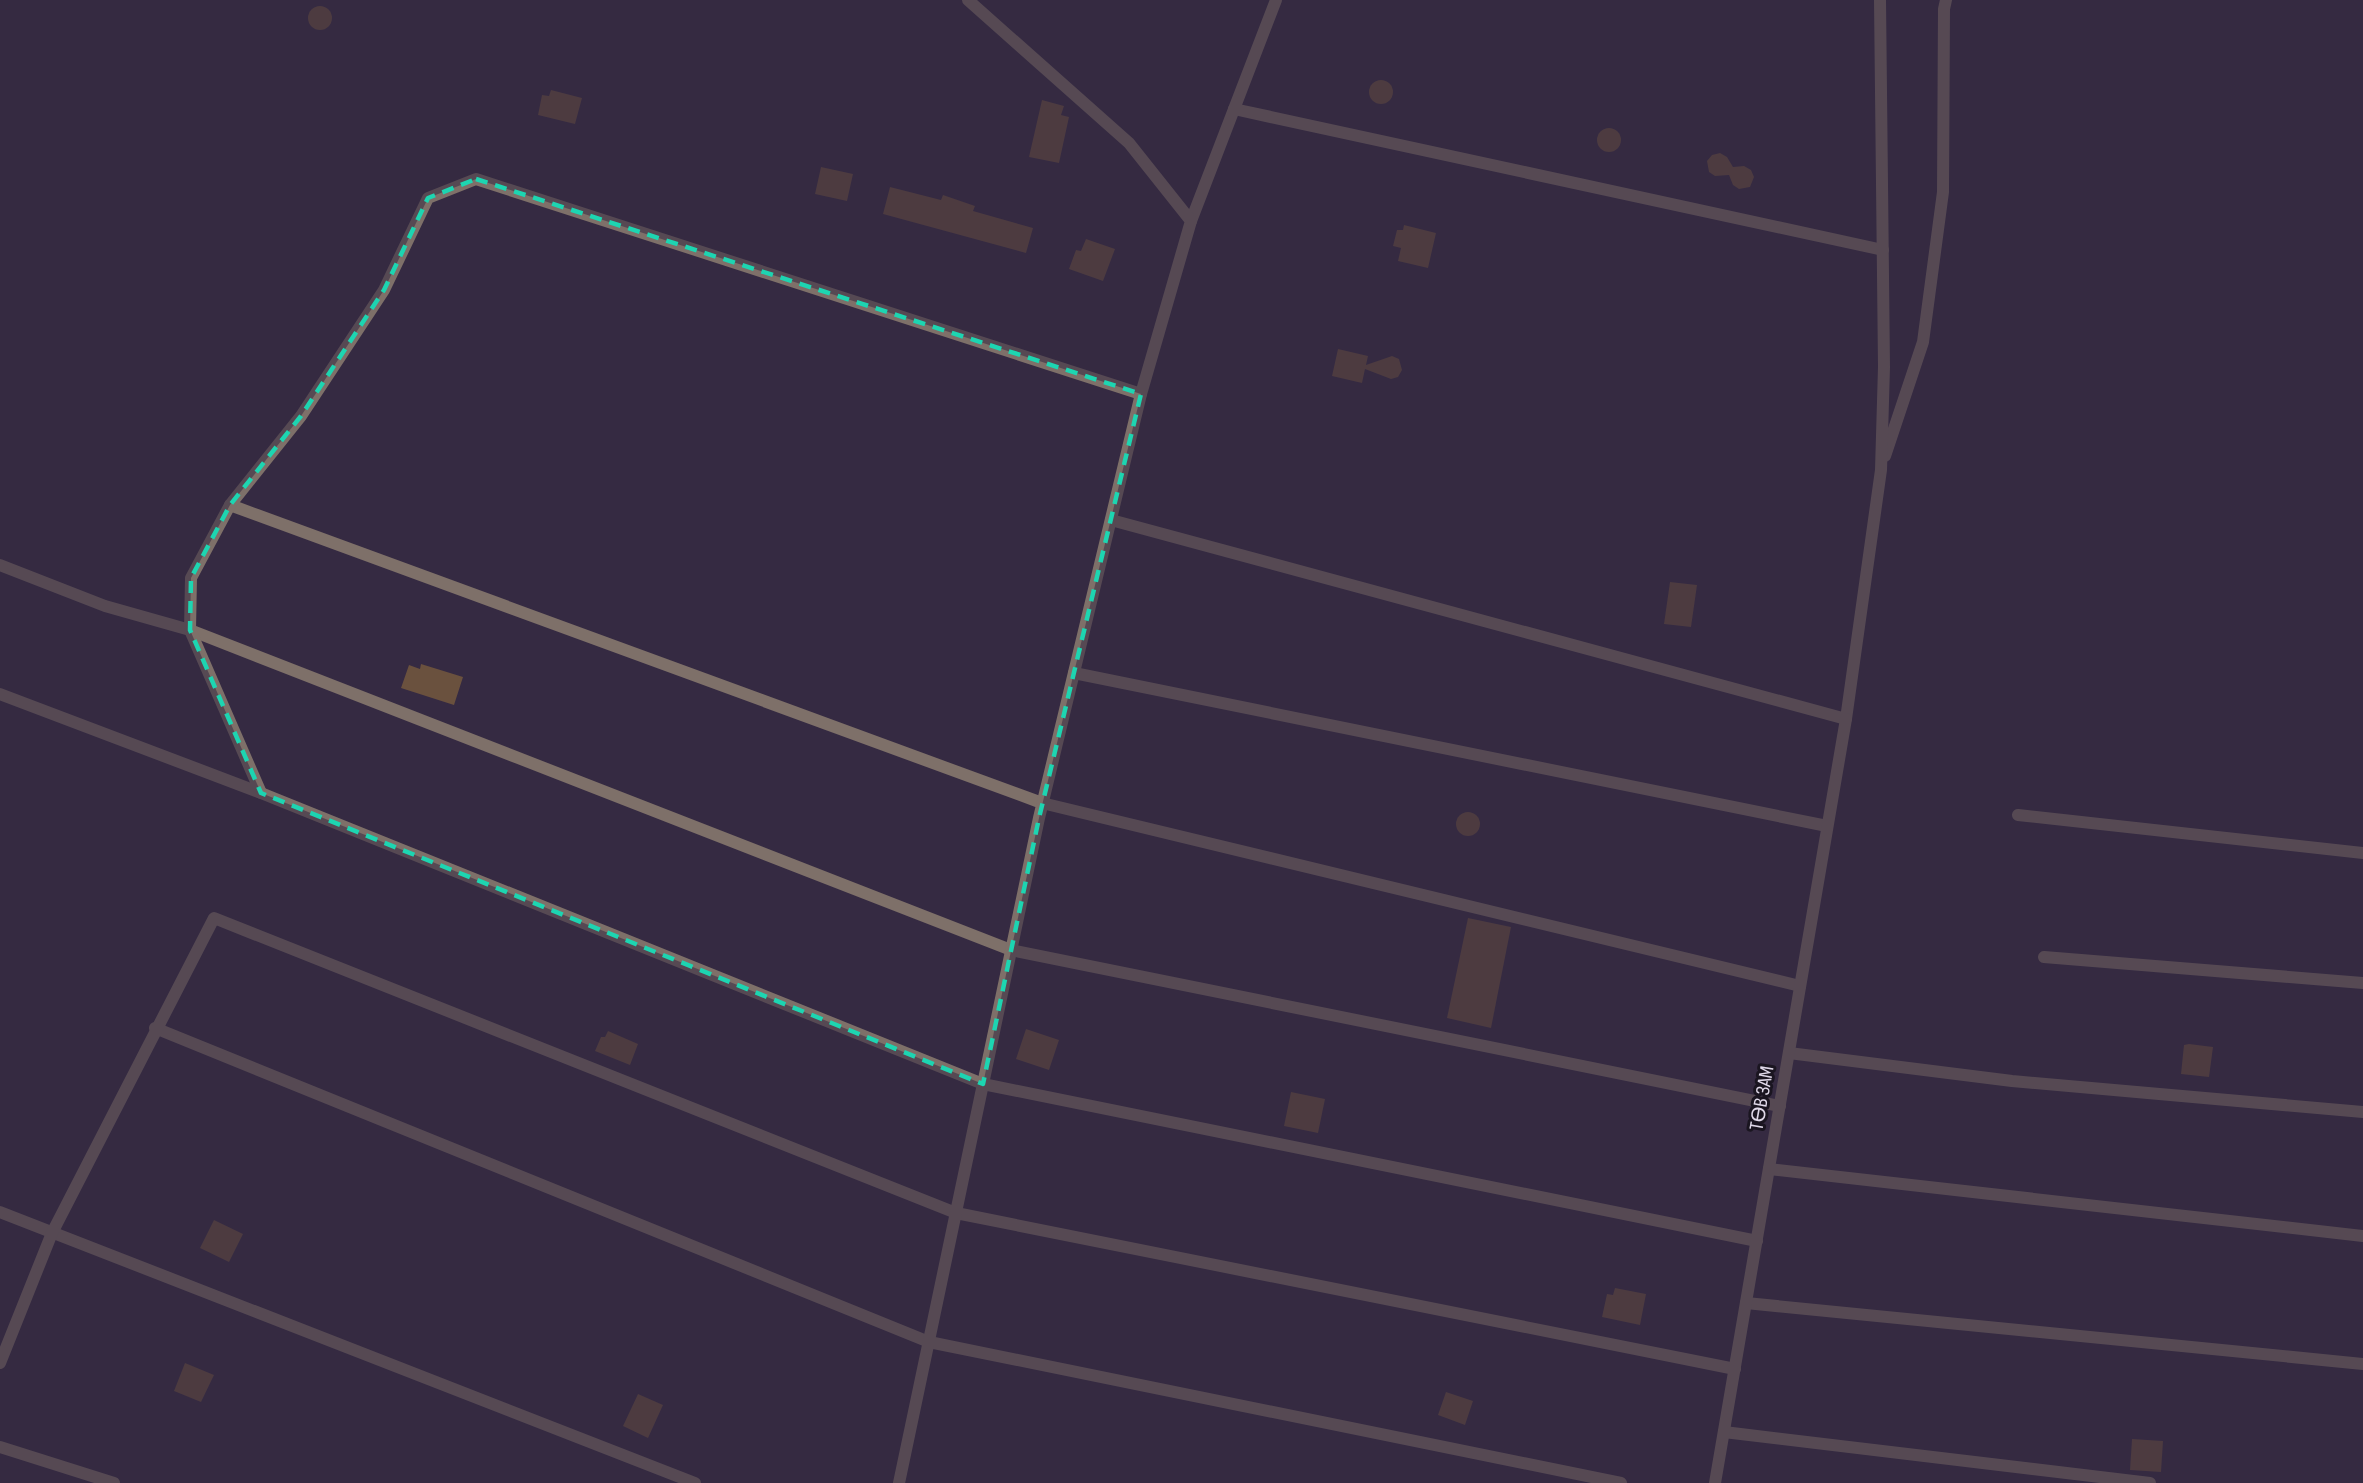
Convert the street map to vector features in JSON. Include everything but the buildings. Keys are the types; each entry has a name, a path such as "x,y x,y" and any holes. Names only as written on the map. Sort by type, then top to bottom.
{"street":[{"path":"968,0 1129,143 1191,221"},
{"path":"899,1483 1042,803 1142,394 1191,221 1276,0"},
{"path":"1880,0 1883,250 1881,470"},
{"path":"1881,470 1924,331 1944,192 1944,9 1946,0"},
{"path":"1234,109 1883,250"},
{"path":"261,793 190,630 190,578 230,505 301,416 384,290 428,198 476,179 1142,394"},
{"name":"ТӨВ ЗАМ","path":"1715,1483 1846,719 1881,470"},
{"path":"230,505 1042,803 1800,986"},
{"path":"1111,520 1846,719"},
{"path":"0,565 105,606 190,630 1011,950 1780,1106"},
{"path":"1074,672 1827,826"},
{"path":"0,694 261,793 983,1084 1757,1241"},
{"path":"2018,815 2363,853"},
{"path":"0,1364 52,1233 155,1028 214,918 956,1213 1735,1369"},
{"path":"2044,957 2363,983"},
{"path":"155,1028 929,1342 1621,1483"},
{"path":"1789,1053 2012,1081 2363,1112"},
{"path":"1769,1169 2363,1236"},
{"path":"0,1212 694,1483"},
{"path":"1746,1303 2363,1364"},
{"path":"1724,1432 2150,1483"},
{"path":"0,1447 114,1483"}],"highlighted area":[{"path":"476,179 1141,394 1039,818 983,1084 261,793 190,630 191,578 230,505 301,416 384,290 428,198"}]}
